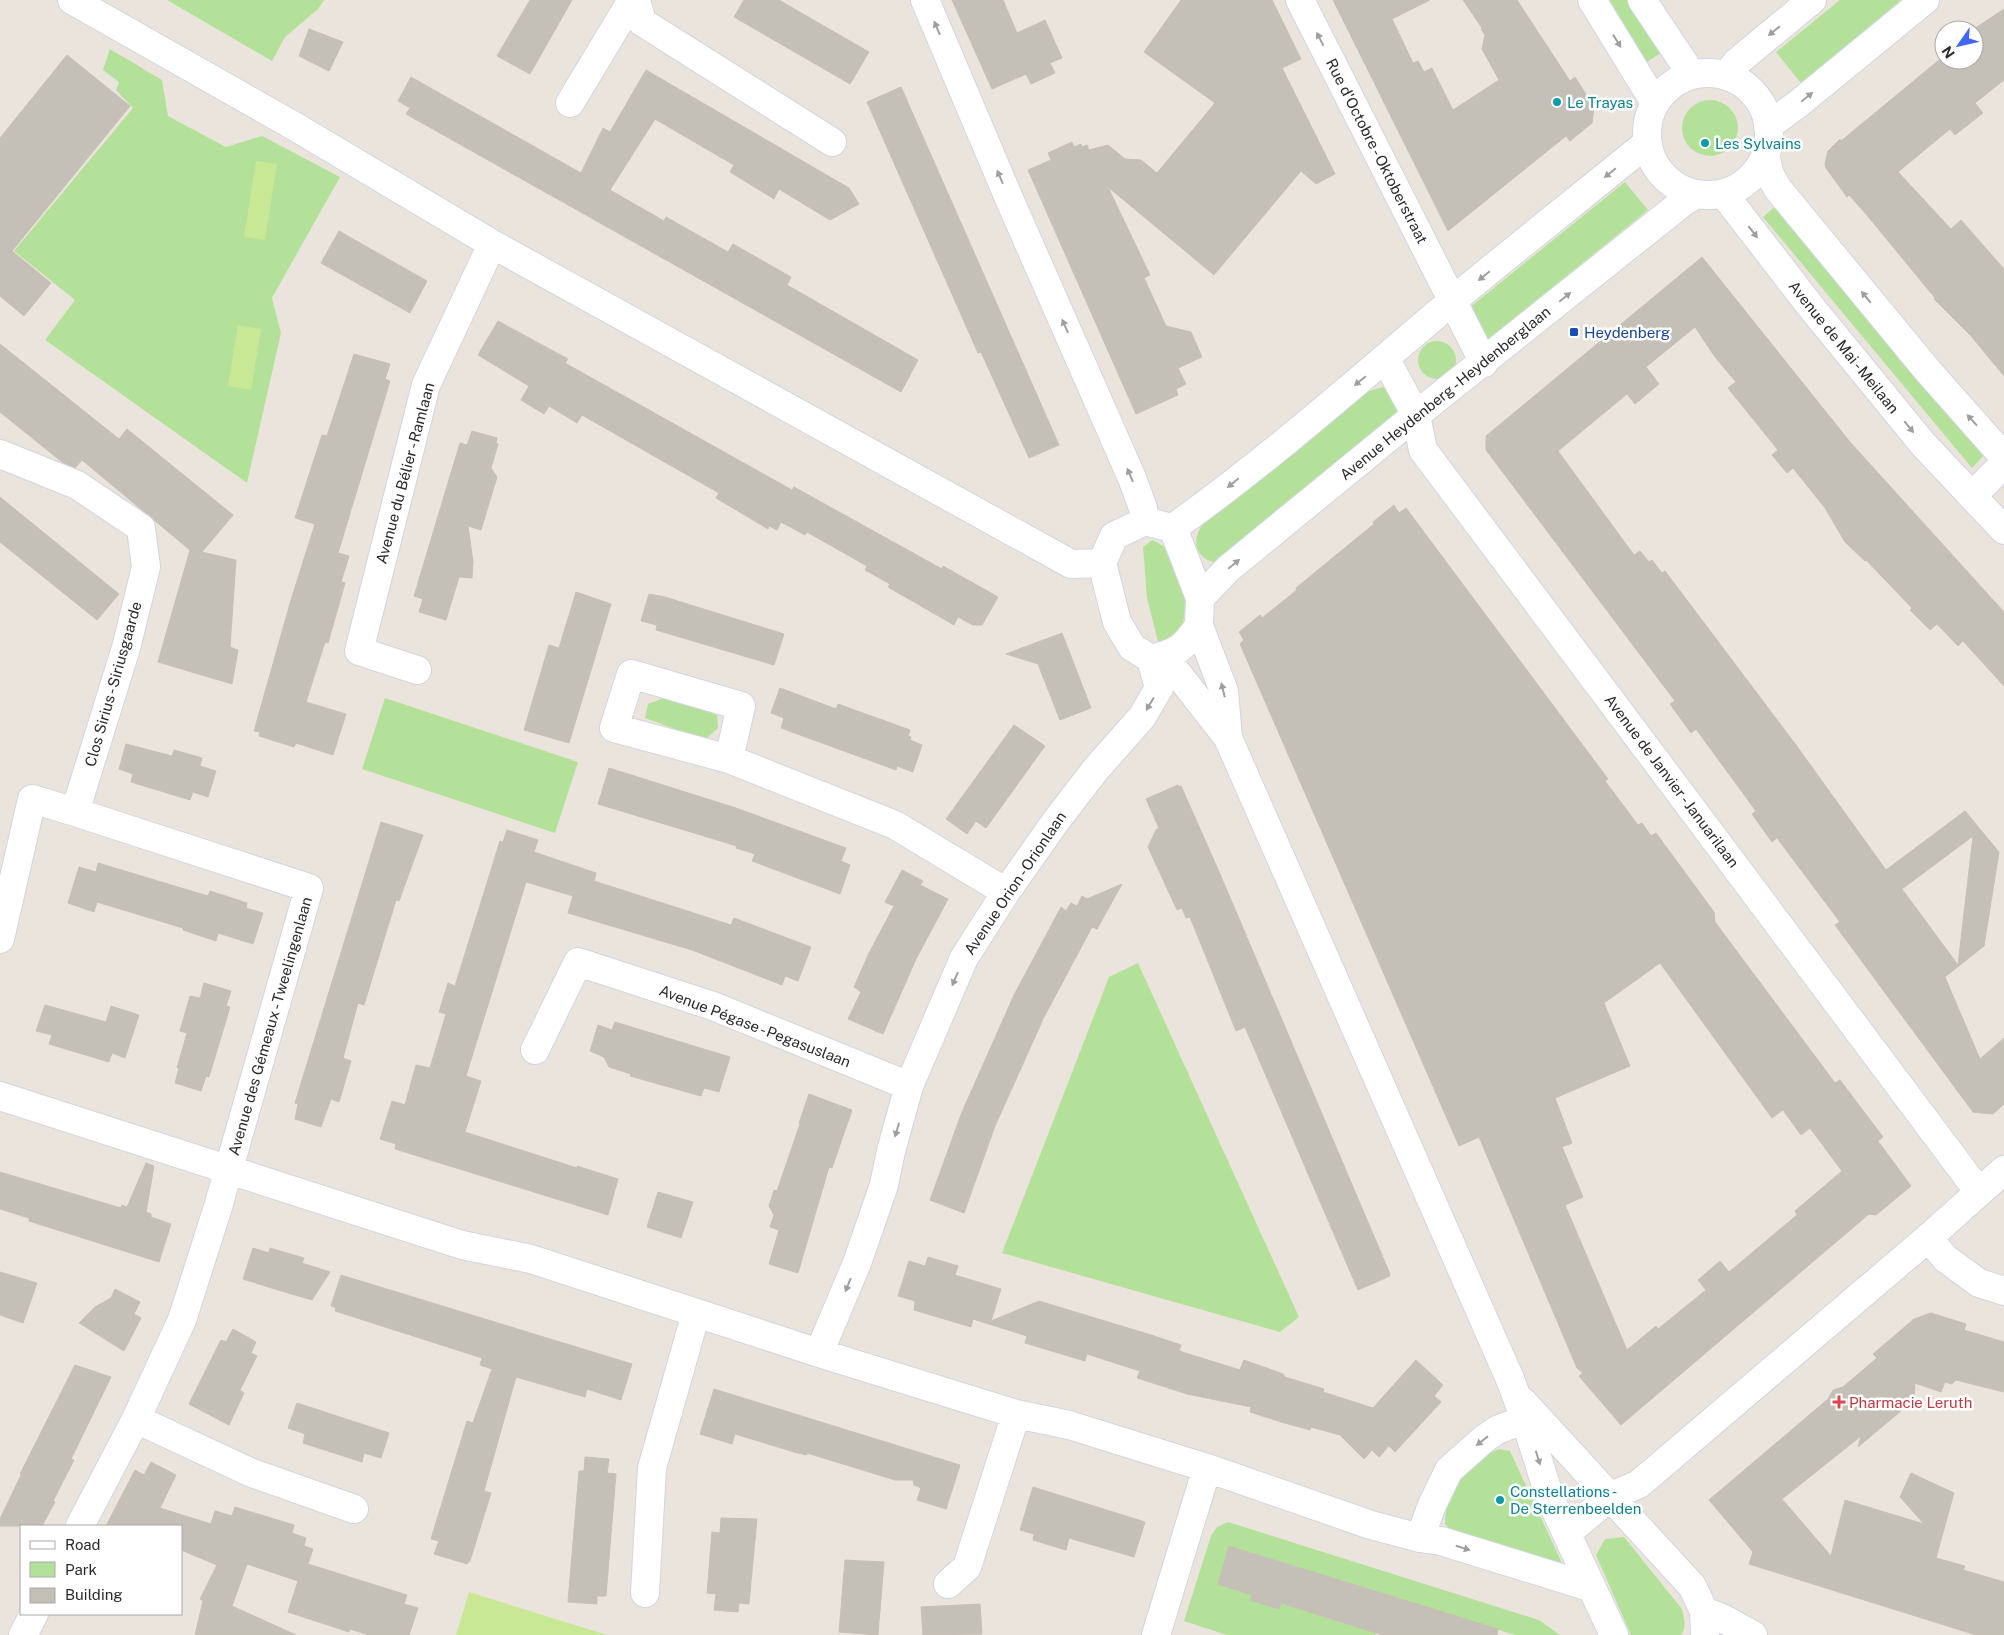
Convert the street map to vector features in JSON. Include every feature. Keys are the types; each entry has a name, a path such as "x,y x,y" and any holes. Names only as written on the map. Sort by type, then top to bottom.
{"street":[{"path":"72,0 302,130 492,244 1071,564 1102,563"},
{"path":"570,103 632,0"},
{"path":"636,0 642,22 832,142"},
{"path":"925,0 1011,203 1132,478 1143,508 1145,521"},
{"name":"Rue d'Octobre - Oktoberstraat","path":"1300,0 1484,363"},
{"path":"1592,0 1655,103"},
{"path":"1642,0 1692,75"},
{"path":"1726,76 1737,62 1812,0"},
{"path":"1768,126 1798,104 1925,0"},
{"path":"1715,74 1726,76 1738,82 1749,90 1764,112 1768,126 1765,155 1753,175 1744,183 1723,193 1705,195 1681,189 1669,181 1651,157 1648,142 1648,122 1655,103 1665,91 1692,75 1715,74"},
{"path":"1614,1635 1550,1498 1521,1407 1228,738 1158,658 1132,647 1117,622 1102,563 1114,536 1145,521 1173,528 1205,505 1386,360 1452,302 1648,142"},
{"path":"1765,155 1770,175 1778,189 1928,372 2004,457"},
{"name":"Avenue de Mai - Meilaan","path":"1723,193 1811,307 1922,444 2004,530"},
{"name":"Avenue Heydenberg - Heydenberglaan","path":"1200,598 1229,568 1416,416 1682,203 1696,194"},
{"name":"Avenue du Bélier - Ramlaan","path":"417,670 359,651 426,385 492,244"},
{"name":"Avenue de Janvier - Januarilaan","path":"1386,360 1416,416 1423,450 1980,1192"},
{"name":"Clos Sirius - Siriusgaarde","path":"0,454 76,485 141,528 146,567 126,648 75,812"},
{"path":"1972,496 2004,464"},
{"path":"1173,528 1200,598 1199,626 1224,691 1228,738"},
{"path":"1158,658 1184,646 1199,626"},
{"name":"Avenue Orion - Orionlaan","path":"819,1353 857,1263 884,1185 891,1151 910,1086 964,958 1006,892 1056,821 1096,770 1142,717 1159,688 1158,658"},
{"path":"729,759 895,826 1006,892"},
{"path":"0,939 32,799 75,812"},
{"name":"Avenue des Gémeaux - Tweelingenlaan","path":"75,812 309,888 229,1170"},
{"name":"Avenue Pégase - Pegasuslaan","path":"535,1050 578,962 713,1006 910,1086"},
{"path":"0,1096 462,1245 531,1259 819,1353 1016,1414 1069,1424 1207,1468 1371,1525 1420,1538 1441,1541 1590,1587"},
{"path":"81,1525 136,1419 182,1320 229,1170"},
{"path":"1567,1533 1610,1496 1639,1484 1928,1238 2004,1170"},
{"path":"1928,1238 1946,1258 1979,1283 2004,1291"},
{"path":"645,1593 652,1468 696,1313"},
{"path":"1521,1407 1610,1496 1692,1586 1705,1623 1722,1618 1753,1635"},
{"path":"1420,1538 1432,1505 1449,1470 1484,1439 1498,1430 1521,1407"},
{"path":"948,1584 967,1567 1016,1414"},
{"path":"136,1419 252,1473 354,1509"},
{"path":"1156,1635 1207,1468"},
{"path":"23,1635 33,1615"}],"green space":[{"path":"167,0 324,0 318,9 285,37 272,61"},
{"path":"1599,0 1628,0 1661,53 1640,66"},
{"path":"1840,0 1901,0 1801,83 1776,52"},
{"path":"110,49 162,80 168,116 226,147 262,136 340,177 272,298 281,333 247,483 45,340 75,300 14,251 133,108 116,90 119,82 103,70"},
{"path":"1705,100 1715,100 1730,108 1736,117 1738,128 1736,139 1730,148 1715,156 1705,156 1694,151 1687,144 1682,133 1682,123 1687,112 1694,105"},
{"path":"256,161 277,164 265,240 244,237"},
{"path":"1625,182 1648,210 1487,340 1464,312"},
{"path":"1779,203 1985,454 1972,468 1763,217"},
{"path":"238,325 261,329 251,390 228,386"},
{"path":"1437,341 1450,347 1456,360 1450,373 1437,379 1424,373 1418,360 1424,347"},
{"path":"1383,387 1396,398 1398,415 1221,563 1213,562 1201,555 1196,543 1200,529 1205,522 1366,392"},
{"path":"1152,540 1164,547 1173,557 1183,582 1185,610 1183,624 1180,637 1171,642 1158,641 1147,598 1143,547"},
{"path":"666,697 717,715 718,728 705,740 645,718 648,704"},
{"path":"385,698 578,762 555,833 362,769"},
{"path":"1138,963 1299,1317 1280,1332 1002,1253 1109,977"},
{"path":"1499,1449 1510,1451 1561,1561 1559,1569 1457,1537 1445,1524 1447,1503 1456,1483 1475,1463"},
{"path":"1228,1522 1539,1620 1560,1635 1515,1635 1338,1581 1327,1618 1376,1633 1375,1635 1227,1635 1184,1621 1211,1536 1217,1527","holes":["1230,1547 1299,1567 1289,1605 1250,1599 1252,1595 1218,1584"]},
{"path":"1624,1537 1682,1609 1684,1626 1681,1635 1631,1635 1596,1555 1605,1539"},
{"path":"469,1592 607,1635 456,1635"}],"building":[{"path":"530,0 572,0 530,74 497,56"},
{"path":"744,0 779,0 869,52 850,84 734,17"},
{"path":"952,0 1003,0 1017,33 1045,20 1062,58 1050,63 1055,73 1031,84 1026,74 992,89"},
{"path":"1181,0 1272,0 1301,59 1282,68 1335,174 1316,184 1301,171 1214,275 1108,187 1150,275 1144,278 1166,326 1191,332 1202,357 1178,368 1186,384 1176,389 1178,395 1136,414 1028,170 1051,160 1048,153 1072,142 1074,147 1081,144 1082,147 1087,145 1089,150 1108,145 1125,159 1141,160 1157,173 1215,103 1144,52"},
{"path":"1333,0 1430,0 1392,19 1413,63 1418,61 1424,72 1432,68 1453,110 1499,80 1482,49 1485,35 1482,28 1463,0 1517,0 1570,81 1575,77 1594,107 1592,123 1570,141 1566,136 1448,231"},
{"path":"2004,9 2004,80 1975,103 1983,113 1955,135 1950,129 1898,172 1951,229 1961,220 2004,269 2004,376 1971,336 1934,299 1866,214 1849,195 1847,197 1825,164 1828,151 1840,139 1841,141 1934,64 1934,70 1984,70 1984,22"},
{"path":"309,29 343,42 329,71 299,56"},
{"path":"67,55 130,106 12,251 51,283 24,316 0,296 0,138"},
{"path":"646,70 849,188 859,204 830,220 779,189 774,199 730,172 734,165 655,119 610,190 664,221 666,217 728,252 733,244 791,277 787,285 918,360 901,392 406,114 410,108 398,101 411,77 581,173 603,128 610,132"},
{"path":"901,87 1059,445 1029,458 981,352 978,353 867,102"},
{"path":"339,231 427,281 410,313 321,263"},
{"path":"1702,257 1850,442 2004,612 2004,686 1963,641 1958,646 1937,624 1930,630 1910,610 1912,608 1866,560 1845,542 1825,508 1793,468 1787,473 1772,455 1778,450 1728,388 1736,382 1715,357 1695,327 1646,367 1659,384 1635,404 1627,394 1558,451 1634,555 1640,551 1649,562 1652,560 1662,573 1665,571 1796,745 1886,870 1965,811 1999,852 1984,946 1945,977 1980,1059 2004,1038 2004,1104 1993,1114 1973,1112 1835,925 1840,922 1777,838 1772,842 1752,814 1756,811 1696,729 1691,733 1670,704 1675,701 1486,450 1486,436","holes":["1973,836 1958,965 1902,889"]},
{"path":"498,321 568,359 565,363 792,490 794,487 942,569 943,566 998,597 982,625 973,625 958,617 954,625 888,587 890,584 865,570 867,566 807,532 805,535 781,522 777,530 769,526 768,529 716,498 719,493 582,415 577,423 549,406 544,414 521,400 529,386 478,355"},
{"path":"0,344 119,439 127,429 233,515 202,552 236,560 230,647 238,650 232,684 158,662 190,550 82,460 75,468 62,462 0,412"},
{"path":"354,354 390,364 385,379 390,381 338,553 349,556 341,582 345,583 328,643 325,642 306,702 346,714 333,755 296,743 294,747 259,736 260,732 254,731 291,600 315,524 295,518 322,435 327,436"},
{"path":"472,431 497,438 496,443 498,444 491,468 497,477 481,530 468,526 473,562 472,578 459,577 446,620 419,612 423,599 414,596 460,443 467,445"},
{"path":"0,497 119,594 97,620 0,542"},
{"path":"1394,505 1399,513 1406,508 1608,779 1605,781 1638,825 1642,823 1651,836 1656,833 1714,912 1715,922 1835,1083 1840,1080 1883,1137 1878,1141 1911,1186 1876,1215 1869,1214 1621,1425 1579,1376 1583,1373 1577,1368 1479,1137 1459,1146 1240,644 1244,640 1239,632 1260,615 1262,618 1297,590 1296,588 1374,524 1373,522","holes":["1660,963 1772,1118 1783,1110 1801,1135 1810,1128 1842,1171 1795,1211 1797,1215 1729,1272 1720,1261 1698,1280 1706,1290 1658,1329 1656,1326 1627,1350 1565,1205 1583,1197 1562,1147 1572,1143 1555,1098 1630,1066 1604,1003"]},
{"path":"576,592 611,604 569,743 524,730 549,645 559,648"},
{"path":"649,594 665,597 784,634 774,665 656,630 657,625 641,621"},
{"path":"1062,633 1091,708 1060,720 1038,664 1006,654"},
{"path":"780,688 836,709 838,704 910,730 908,736 911,737 910,740 922,745 913,772 897,766 896,770 781,728 784,718 771,713"},
{"path":"1014,725 1045,746 986,828 976,821 967,834 946,819"},
{"path":"126,744 172,756 174,750 202,758 200,766 216,771 208,797 193,792 190,800 131,782 133,774 119,769"},
{"path":"609,768 736,808 846,848 841,861 850,865 840,894 752,861 755,854 736,848 737,846 598,804"},
{"path":"1178,785 1179,787 1181,786 1220,874 1390,1274 1390,1276 1358,1290 1245,1027 1236,1031 1190,917 1186,918 1182,908 1177,910 1148,847 1156,830 1159,828 1146,799"},
{"path":"381,822 423,835 399,901 396,900 364,1005 358,1003 343,1058 351,1061 339,1102 331,1099 321,1127 295,1119 298,1104 295,1103"},
{"path":"507,830 538,840 534,852 596,873 594,881 731,925 734,918 811,947 798,981 785,976 782,985 692,950 568,913 573,896 526,882 466,1076 481,1081 465,1132 577,1168 577,1166 618,1179 608,1215 395,1149 396,1144 380,1139 392,1101 405,1105 416,1065 430,1068 446,1014 439,1012 448,983 455,986 500,841 503,842"},
{"path":"98,863 208,896 210,891 247,903 246,908 263,913 253,944 218,933 216,941 183,930 183,928 97,902 94,912 68,903 79,867 96,872"},
{"path":"902,870 923,881 920,885 948,899 916,959 883,1034 848,1019 861,992 854,987 869,953 894,906 885,902"},
{"path":"1122,884 1097,929 1092,927 1044,1017 995,1126 964,1213 930,1200 962,1112 1014,995 1061,907 1066,911 1071,903 1077,906 1082,896 1087,899"},
{"path":"204,983 231,991 226,1006 230,1007 209,1077 206,1076 201,1091 175,1083 179,1068 177,1068 187,1033 180,1031 190,996 200,998"},
{"path":"45,1005 106,1022 111,1006 139,1015 125,1058 112,1053 109,1062 49,1044 52,1035 36,1031"},
{"path":"615,1022 730,1057 719,1092 704,1088 701,1096 630,1076 631,1074 609,1067 604,1057 590,1051 598,1025 612,1030"},
{"path":"809,1094 852,1110 832,1168 829,1167 798,1273 769,1264 779,1230 770,1227 774,1215 769,1206 774,1190 777,1191"},
{"path":"146,1163 154,1166 146,1212 151,1214 151,1217 171,1224 159,1262 29,1221 29,1218 0,1209 0,1172 121,1208 122,1205 127,1207"},
{"path":"658,1192 693,1202 681,1238 647,1227"},
{"path":"253,1248 269,1253 270,1248 304,1258 302,1263 330,1272 312,1300 278,1290 243,1279"},
{"path":"928,1257 958,1266 955,1275 1001,1289 991,1321 1039,1301 1181,1345 1179,1351 1240,1370 1244,1360 1283,1374 1285,1377 1324,1389 1323,1392 1373,1408 1416,1360 1443,1385 1434,1396 1441,1402 1395,1452 1389,1446 1379,1457 1372,1450 1364,1459 1340,1435 1311,1427 1310,1430 1281,1422 1250,1412 1251,1407 1187,1394 1137,1378 1140,1371 1087,1354 1085,1361 1025,1343 1027,1336 973,1319 971,1327 914,1310 915,1301 898,1296 909,1261 925,1266"},
{"path":"0,1272 37,1283 23,1323 0,1315"},
{"path":"341,1275 632,1364 621,1400 587,1389 585,1397 516,1377 484,1491 491,1493 470,1561 467,1564 434,1554 439,1541 431,1539 467,1421 473,1423 492,1369 480,1365 482,1358 335,1311 336,1308 331,1306"},
{"path":"115,1289 140,1302 134,1314 141,1318 124,1351 79,1323 95,1307 111,1298"},
{"path":"1931,1313 1966,1324 1964,1330 2004,1342 2004,1392 1956,1380 1952,1384 1945,1382 1941,1392 1915,1383 1914,1400 1858,1447 1861,1436 1782,1499 1831,1556 1845,1500 1924,1524 1900,1497 1911,1473 1954,1493 1936,1558 1965,1566 1963,1570 2004,1582 2004,1635 1976,1635 1749,1564 1753,1552 1709,1500 1828,1399 1833,1390 1843,1387 1877,1358 1873,1354 1914,1319"},
{"path":"233,1329 256,1342 251,1353 257,1356 240,1390 244,1393 229,1425 189,1404 221,1340 226,1342"},
{"path":"75,1365 111,1377 71,1459 74,1460 43,1525 0,1526 0,1519 20,1474"},
{"path":"714,1389 960,1465 946,1509 917,1500 921,1488 914,1485 913,1480 895,1480 807,1453 807,1455 794,1452 735,1434 732,1444 700,1434"},
{"path":"297,1403 389,1433 381,1458 364,1453 362,1462 303,1443 305,1434 288,1428"},
{"path":"585,1457 609,1459 607,1473 616,1474 606,1596 597,1596 597,1604 568,1602 579,1471 584,1471"},
{"path":"151,1462 176,1475 160,1508 211,1524 215,1511 232,1516 235,1507 294,1525 292,1533 306,1538 304,1546 313,1549 308,1564 407,1595 404,1604 418,1608 409,1635 369,1635 350,1629 349,1632 288,1612 298,1581 247,1564 232,1606 296,1635 195,1635 203,1601 200,1599 217,1565 182,1550 182,1525 107,1525 135,1470 144,1475"},
{"path":"1033,1487 1145,1522 1134,1557 1069,1538 1066,1550 1033,1540 1034,1534 1020,1530"},
{"path":"721,1518 757,1519 749,1604 739,1603 738,1612 714,1610 716,1594 707,1593 712,1532 720,1533"},
{"path":"1229,1546 1498,1629 1497,1635 1382,1635 1281,1603 1279,1609 1250,1600 1252,1595 1218,1584"},
{"path":"845,1560 884,1562 878,1635 839,1632"},
{"path":"980,1604 982,1634 923,1635 921,1607"}],"place":[{"name":"Le Trayas","path":"1557,102"},
{"name":"Les Sylvains","path":"1705,143"},
{"name":"Heydenberg","path":"1574,332"},
{"name":"Pharmacie Leruth","path":"1839,1402"},
{"name":"Constellations - De Sterrenbeelden","path":"1500,1500"}]}
